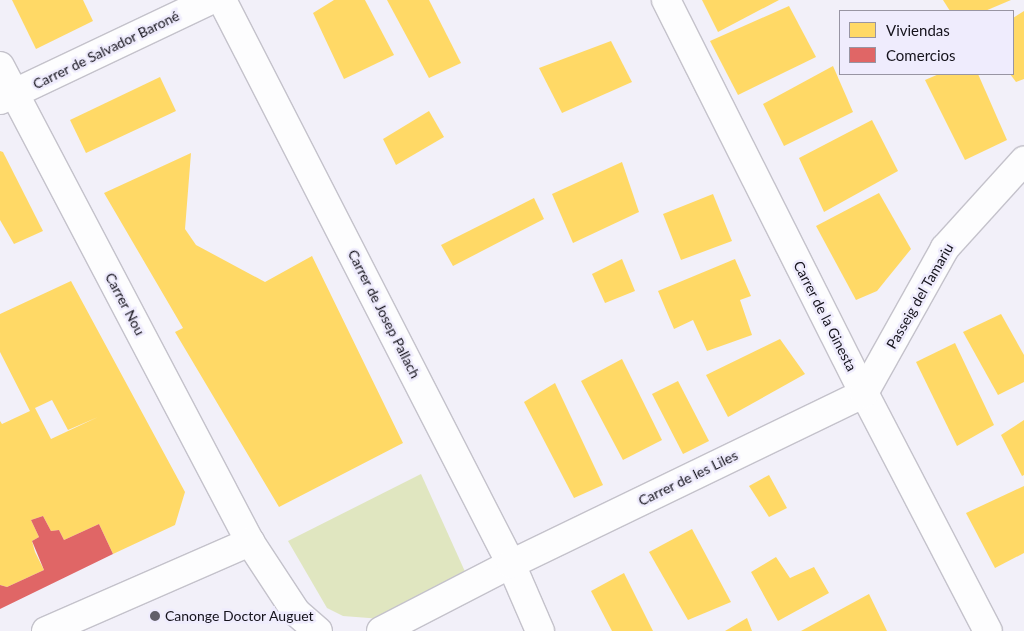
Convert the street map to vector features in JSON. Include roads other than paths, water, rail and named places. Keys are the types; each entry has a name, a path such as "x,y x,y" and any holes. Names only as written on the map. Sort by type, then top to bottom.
{"street":[{"name":"Carrer de Salvador Baroné","path":"7,97 211,0"},
{"name":"Carrer de Josep Pallach","path":"222,0 511,564 540,631"},
{"name":"Carrer de la Ginesta","path":"666,0 864,393 988,631"},
{"name":"Carrer Nou","path":"0,66 7,97 250,542 296,612 318,631"},
{"name":"Passeig del Tamariu","path":"864,393 945,248 1024,161"},
{"name":"Carrer de les Liles","path":"382,631 511,564 864,393"},
{"path":"46,631 250,542"}],"place":[{"name":"Canonge Doctor Auguet","path":"155,616"}]}
